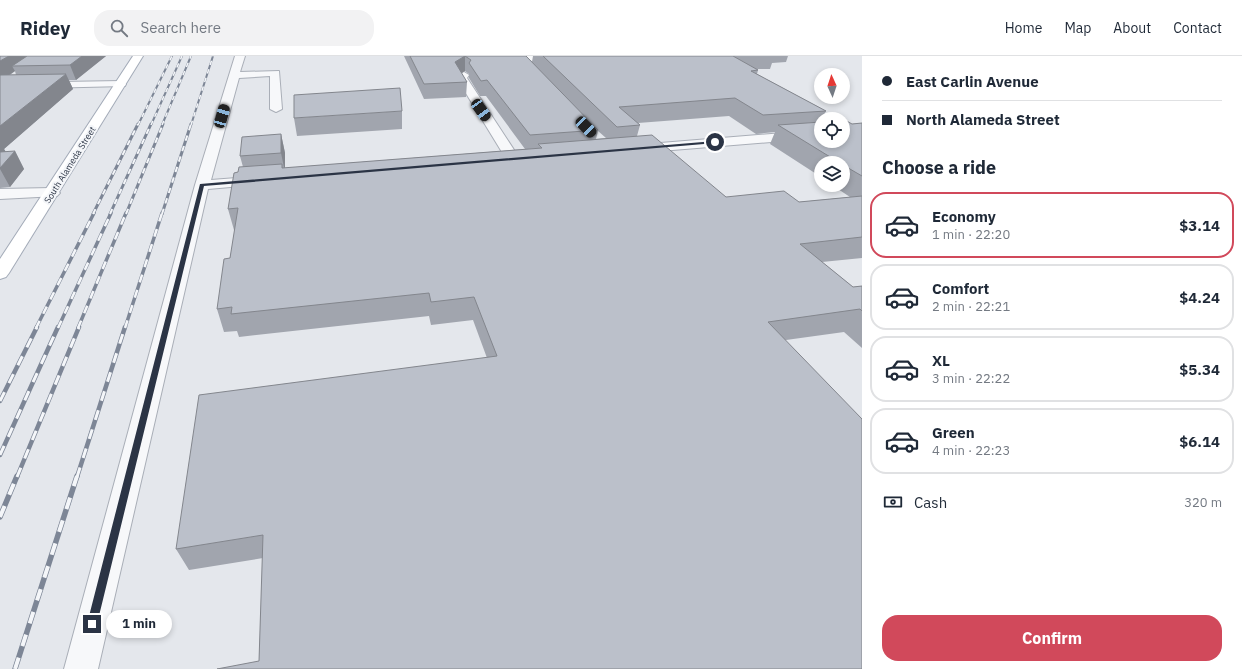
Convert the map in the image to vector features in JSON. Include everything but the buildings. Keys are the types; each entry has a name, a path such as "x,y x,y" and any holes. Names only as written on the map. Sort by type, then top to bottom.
{"main road":[{"name":"South Alameda Street","path":"0,273 138,56"}],"street":[{"path":"543,82 521,59 571,56"},
{"path":"81,669 202,185 237,66 275,73 276,109"},
{"path":"2,90 21,73"},
{"path":"464,75 461,77 513,159"},
{"path":"2,90 20,86 121,84"},
{"path":"624,150 814,135"},
{"path":"497,160 527,158"},
{"path":"202,185 274,179"},
{"path":"0,194 52,193"}],"railway":[{"path":"138,125 172,56"},
{"path":"151,125 182,56"},
{"path":"162,125 191,56"},
{"path":"191,125 213,56"},
{"path":"93,214 138,124"},
{"path":"110,214 151,124"},
{"path":"126,214 163,124"},
{"path":"162,214 191,124"},
{"path":"36,328 94,213"},
{"path":"58,328 111,213"},
{"path":"78,328 126,213"},
{"path":"125,328 162,213"},
{"path":"0,401 37,327"},
{"path":"0,455 58,327"},
{"path":"17,477 79,327"},
{"path":"77,477 125,327"},
{"path":"0,517 17,476"},
{"path":"15,669 77,476"}],"route":[{"path":"92,624 202,185 715,142"}]}
